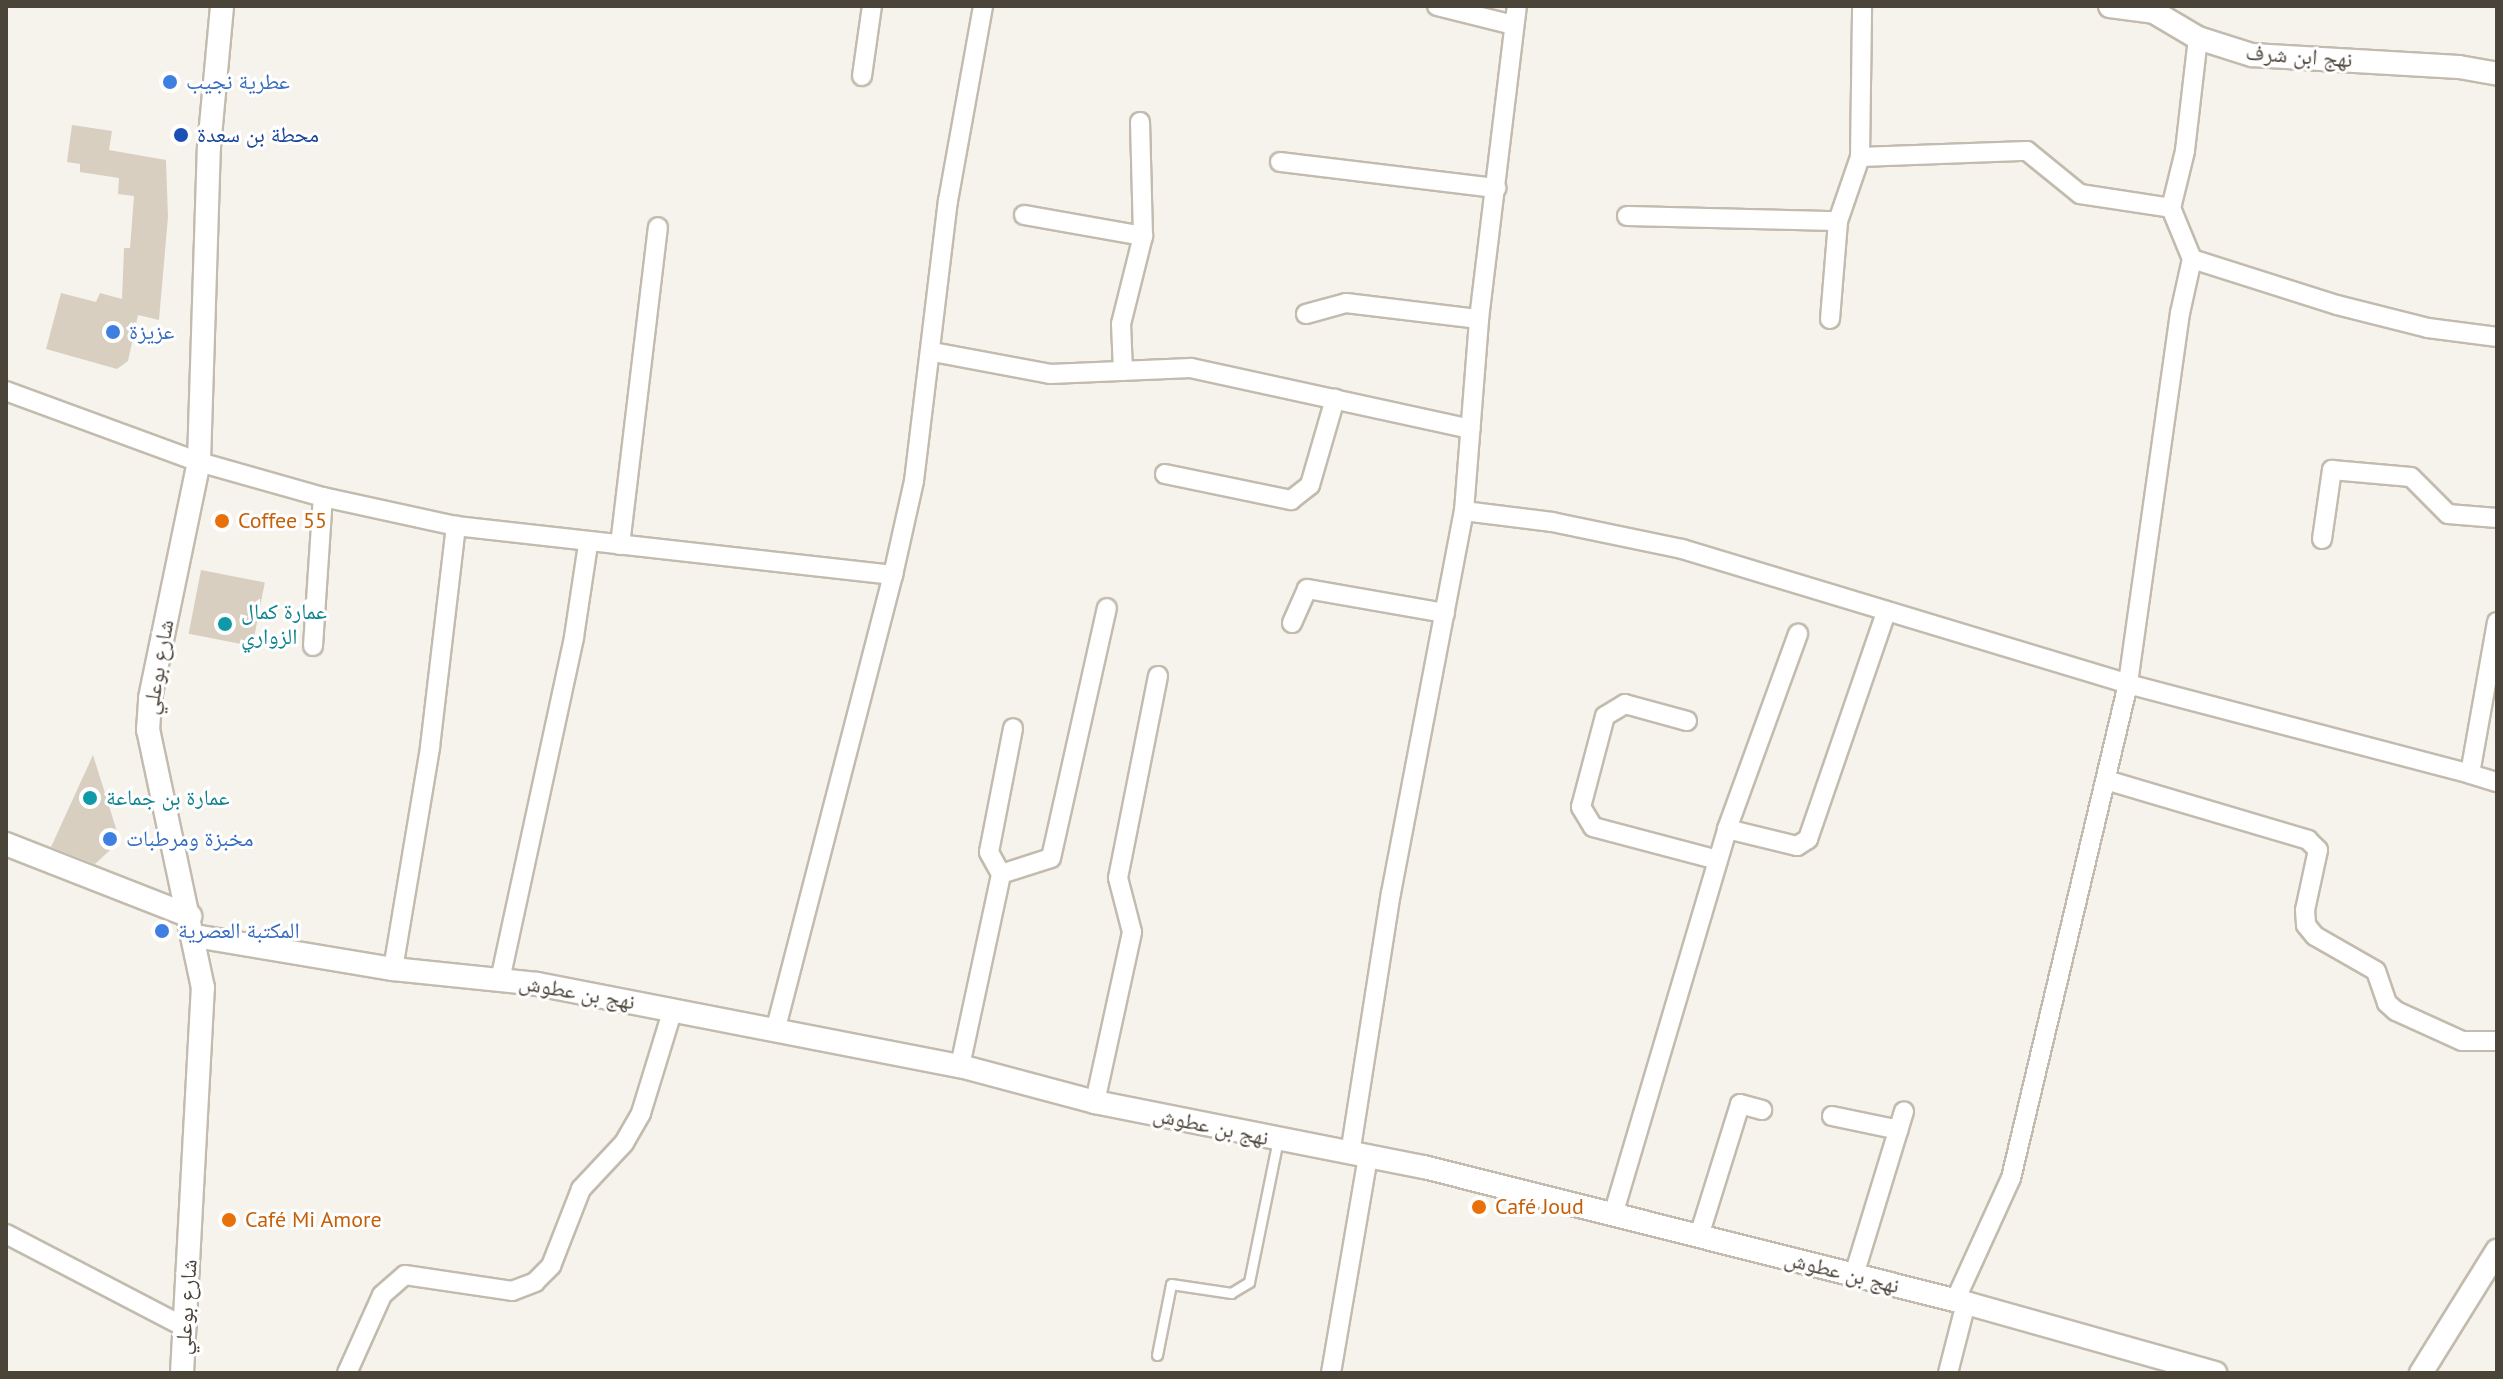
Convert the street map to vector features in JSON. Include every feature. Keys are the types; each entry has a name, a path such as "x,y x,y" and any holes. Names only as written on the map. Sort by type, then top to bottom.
{"street":[{"name":"شارع بوعلي","path":"182,1373 204,1018 193,926 148,730 150,698 199,462 210,131 222,6"},
{"path":"862,76 872,6"},
{"path":"775,1030 893,575 914,481 933,352 948,201 983,6"},
{"path":"1331,1373 1391,893 1464,511 1479,319 1515,16 1437,6"},
{"path":"1830,319 1838,221 1860,157 1862,6"},
{"name":"نهج ابن شرف","path":"2110,6 2154,12 2198,38 2252,55 2459,67 2497,74"},
{"path":"1948,1373 1961,1302 2011,1178 2128,684 2180,313 2192,259 2171,208 2185,151 2198,38"},
{"path":"1123,371 1121,324 1143,236 1140,122"},
{"path":"1860,157 2027,151 2080,194 2171,208"},
{"path":"1280,162 1496,188"},
{"path":"1024,215 1143,236"},
{"path":"1627,216 1838,221"},
{"path":"620,545 658,227"},
{"path":"2192,259 2337,305 2428,328 2497,337"},
{"path":"1306,314 1346,303 1479,319"},
{"path":"933,352 1050,374 1191,368 1470,429"},
{"path":"6,391 199,462 323,497 456,526 588,544 893,575"},
{"path":"1165,474 1291,500 1310,485 1335,399"},
{"path":"2322,539 2332,470 2411,477 2448,514 2497,518"},
{"path":"313,646 323,497"},
{"path":"1464,511 1552,522 1682,549 1885,615 2128,684 2497,782"},
{"path":"393,969 430,747 456,526"},
{"path":"500,980 574,637 588,544"},
{"path":"1292,623 1307,589 1445,613"},
{"path":"1001,874 1051,858 1107,608"},
{"path":"1727,829 1797,846 1808,839 1885,615"},
{"path":"2470,774 2497,622"},
{"path":"1613,1215 1727,829 1798,634"},
{"path":"1095,1102 1132,932 1118,878 1158,676"},
{"path":"1687,721 1625,704 1605,716 1581,807 1593,827 1718,860"},
{"path":"960,1066 1001,874 989,852 1013,728"},
{"path":"2106,780 2308,840 2318,850 2305,910 2306,925 2315,936 2376,971 2387,1003 2396,1011 2462,1041 2497,1041"},
{"name":"نهج بن عطوش","path":"6,844 193,926 393,969 500,980 673,1009 960,1066 1095,1102 1359,1156 1699,1236 1961,1302 2164,1365 2215,1373"},
{"path":"347,1373 382,1295 405,1275 512,1291 535,1282 551,1266 581,1189 624,1143 641,1113 673,1009"},
{"path":"1699,1236 1740,1104 1762,1110"},
{"path":"1854,1275 1904,1111"},
{"path":"1832,1116 1899,1130"},
{"path":"6,1234 185,1327"},
{"path":"2421,1373 2497,1251"}],"lane":[{"path":"1157,1355 1171,1284 1231,1293 1249,1282 1278,1140"}],"building":[{"path":"72,125 112,131 109,150 166,160 168,217 159,320 138,315 128,361 117,369 46,349 61,293 96,302 100,293 122,299 124,248 130,248 134,196 118,194 119,178 80,172 80,164 67,162"},
{"path":"201,570 265,582 252,646 189,634"},
{"name":"عمارة بن جماعة","path":"93,755 120,841 95,864 51,847"}],"place":[{"name":"عطرية نجيب","path":"170,82"},
{"name":"محطة بن سعدة","path":"181,135"},
{"name":"عزيزة","path":"113,332"},
{"name":"Coffee 55","path":"222,521"},
{"name":"عمارة كمال الزواري","path":"225,624"},
{"name":"عمارة بن جماعة","path":"90,798"},
{"name":"مخبزة ومرطبات","path":"110,839"},
{"name":"المكتبة العصرية","path":"162,931"},
{"name":"Café Joud","path":"1479,1207"},
{"name":"Café Mi Amore","path":"229,1220"}]}
